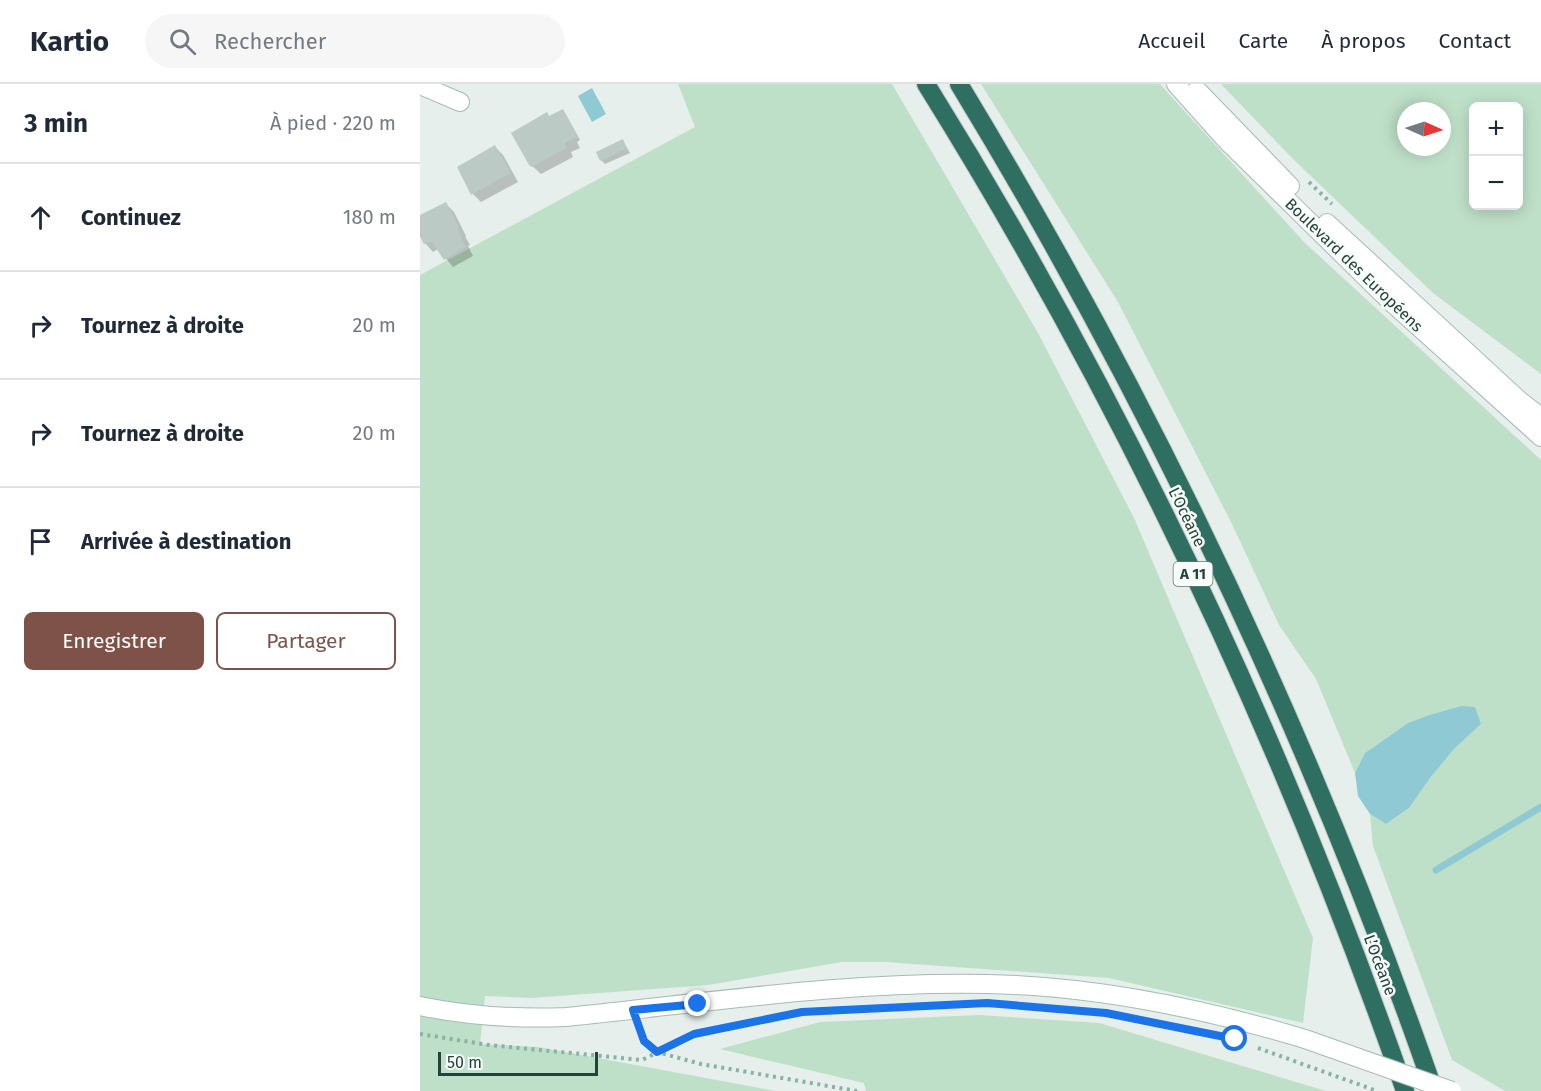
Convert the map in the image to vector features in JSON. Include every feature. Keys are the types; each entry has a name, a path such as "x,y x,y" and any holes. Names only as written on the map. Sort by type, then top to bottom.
{"highway":[{"name":"L’Océane","path":"926,84 1013,229 1091,371 1214,616 1300,815 1366,981 1405,1091"},
{"name":"L’Océane","path":"959,84 1092,314 1149,423 1260,651 1377,933 1434,1091"}],"main road":[{"name":"Boulevard des Européens","path":"1176,84 1226,140 1381,292 1541,437"},
{"name":"Boulevard des Européens","path":"1191,84 1311,208 1541,417"},
{"path":"420,85 460,102"},
{"path":"420,1006 465,1014 524,1019 566,1017 856,988 990,984 1092,992 1187,1007 1252,1023 1305,1039 1452,1091"}],"path":[{"path":"633,1010 644,1041 657,1052 701,1064 857,1091"},
{"path":"420,1034 489,1045 642,1060 694,1034 802,1012"},
{"path":"1257,1047 1377,1091"}],"green space":[{"path":"678,84 892,84 1038,333 1134,518 1313,938 1303,1023 1109,978 885,962 842,962 708,985 532,998 485,996 480,1044 538,1047 776,1091 420,1091 420,275 695,127"},
{"path":"981,84 1160,84 1304,242 1541,460 1541,1091 1505,1091 1452,1060 1373,846 1370,814 1386,824 1409,808 1454,749 1481,724 1461,706 1408,723 1365,753 1355,773 1316,679 1279,625 1232,524 1118,302"},
{"path":"1221,84 1541,84 1541,374 1433,293 1292,158"},
{"path":"979,1015 1099,1023 1326,1091 866,1091 864,1083 720,1049 820,1022"}],"water":[{"path":"592,88 606,114 592,122 578,96"},
{"path":"1461,706 1475,707 1481,724 1454,749 1409,808 1386,824 1370,814 1358,796 1355,773 1365,753 1408,723"}],"building":[{"path":"563,109 578,136 564,144 566,148 532,167 511,133 547,112 549,116"},
{"path":"623,139 627,149 600,161 596,152"},
{"path":"495,145 511,173 471,195 457,167"},
{"path":"446,202 466,247 444,260 432,242 424,244 420,237 420,215"}],"waterway":[{"path":"1436,870 1541,807"}],"route":[{"path":"698,1004 633,1010 644,1041 657,1052 694,1034 802,1012 987,1003 1106,1013 1235,1039"}]}
